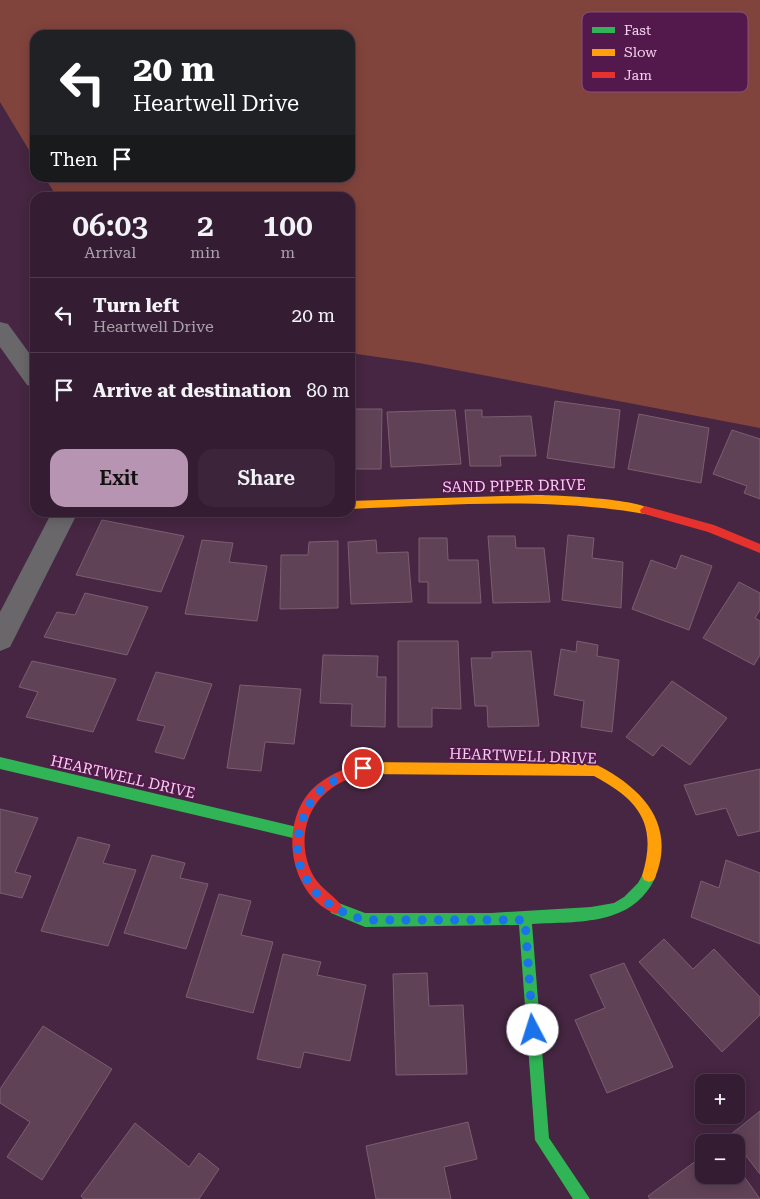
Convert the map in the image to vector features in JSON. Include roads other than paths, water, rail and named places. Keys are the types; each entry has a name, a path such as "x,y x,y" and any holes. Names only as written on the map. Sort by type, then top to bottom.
{"street":[{"path":"0,330 30,372"},
{"name":"SAND PIPER DRIVE","path":"355,505 552,498 590,500 645,508 676,516 729,534 760,549"},
{"path":"0,639 62,517"},
{"name":"HEARTWELL DRIVE","path":"0,763 297,833"},
{"name":"HEARTWELL DRIVE","path":"363,768 595,770 628,788 650,818 654,829 656,852 651,875 645,885 629,902 606,912 525,920 365,920 352,917 329,906 311,888 300,866 297,855 297,833 306,808 320,790 340,776 363,768"},
{"path":"525,920 542,1140 582,1199"}]}
